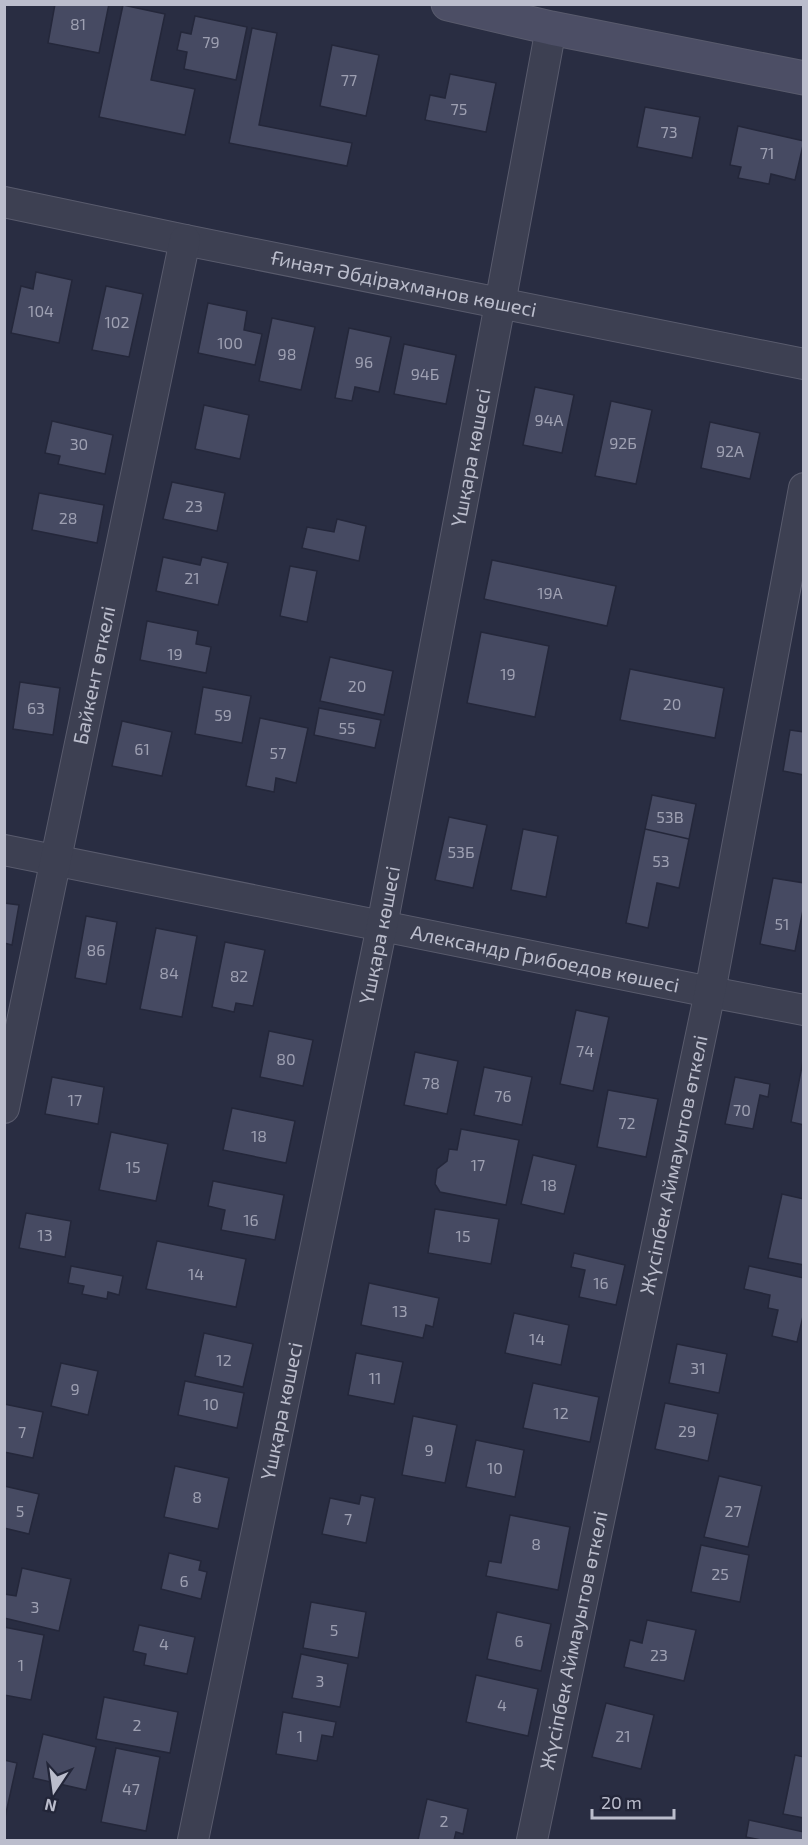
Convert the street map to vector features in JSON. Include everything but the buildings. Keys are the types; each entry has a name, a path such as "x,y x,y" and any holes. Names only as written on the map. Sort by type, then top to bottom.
{"street":[{"path":"448,4 551,28 804,78"},
{"name":"Үшқара көшесі","path":"193,1840 382,926 551,28"},
{"name":"Ғинаят Әбдірахманов көшесі","path":"4,202 804,364"},
{"name":"Байкент өткелі","path":"4,1108 184,240"},
{"name":"Жүсіпбек Аймауытов өткелі","path":"532,1840 710,992 804,488"},
{"name":"Александр Грибоедов көшесі","path":"4,850 804,1010"}]}
